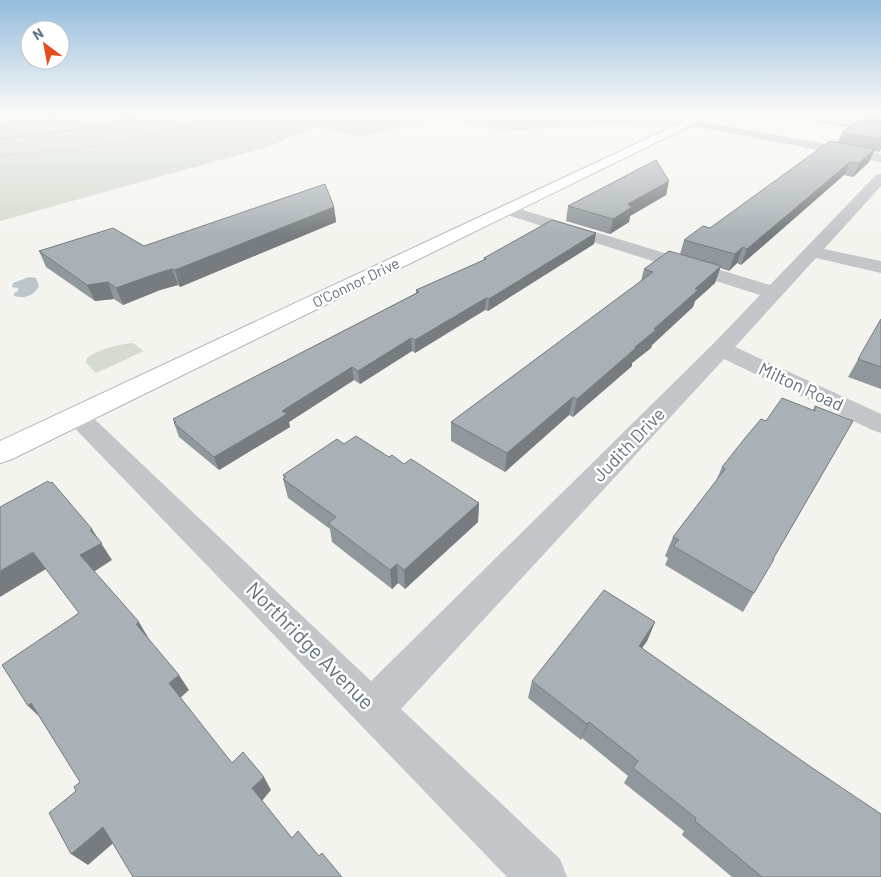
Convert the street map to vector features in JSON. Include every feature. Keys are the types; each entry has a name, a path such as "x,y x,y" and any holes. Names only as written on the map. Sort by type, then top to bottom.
{"main road":[{"name":"O'Connor Drive","path":"0,454 626,154"}],"street":[{"path":"859,154 881,158"},
{"name":"Judith Drive","path":"373,708 721,349 881,178"},
{"path":"507,210 774,293"},
{"path":"812,252 881,267"},
{"name":"Milton Road","path":"721,349 881,424"},
{"name":"Northridge Avenue","path":"76,418 373,708 542,877"}],"path":[{"path":"0,156 12,154"}],"shaded area":[{"path":"0,154 242,154 0,221"},
{"path":"29,277 36,278 39,286 37,289 28,296 14,296 18,288 12,287 13,283"},
{"path":"133,343 144,351 96,373 86,363 87,358 103,349"}],"building":[{"path":"812,154 869,154 859,163 850,162 747,249 743,247 735,254 684,240 703,226 710,228"},
{"path":"656,160 669,181 628,204 632,207 613,219 568,206"},
{"path":"325,184 334,207 175,270 172,269 155,274 116,288 108,282 87,285 39,251 113,228 144,246"},
{"path":"552,220 596,233 489,299 486,298 415,340 411,338 358,371 352,367 282,411 287,414 214,457 174,423 176,422 173,419 419,292 416,290 486,259 484,258"},
{"path":"669,251 721,266 695,289 698,290 654,329 656,330 577,399 573,397 507,453 451,422 653,272 644,269"},
{"path":"881,319 881,367 858,359"},
{"path":"782,398 815,411 815,406 853,421 754,593 673,546 679,540 673,537 725,469 722,467 761,419 766,421"},
{"path":"356,436 389,457 392,455 404,464 411,459 479,503 404,570 397,564 390,570 328,523 336,517 283,479 286,477 283,475 337,439 344,444"},
{"path":"48,481 52,482 102,543 80,555 139,622 136,624 179,675 169,683 232,763 243,752 264,777 252,788 292,838 298,831 319,856 322,853 342,877 133,877 103,827 71,854 49,813 76,791 74,787 80,782 31,703 28,706 2,665 79,613 33,552 0,571 0,507"},
{"path":"604,590 655,622 639,646 881,814 881,877 762,877 695,821 696,818 633,768 638,761 589,722 587,724 532,681"}]}
